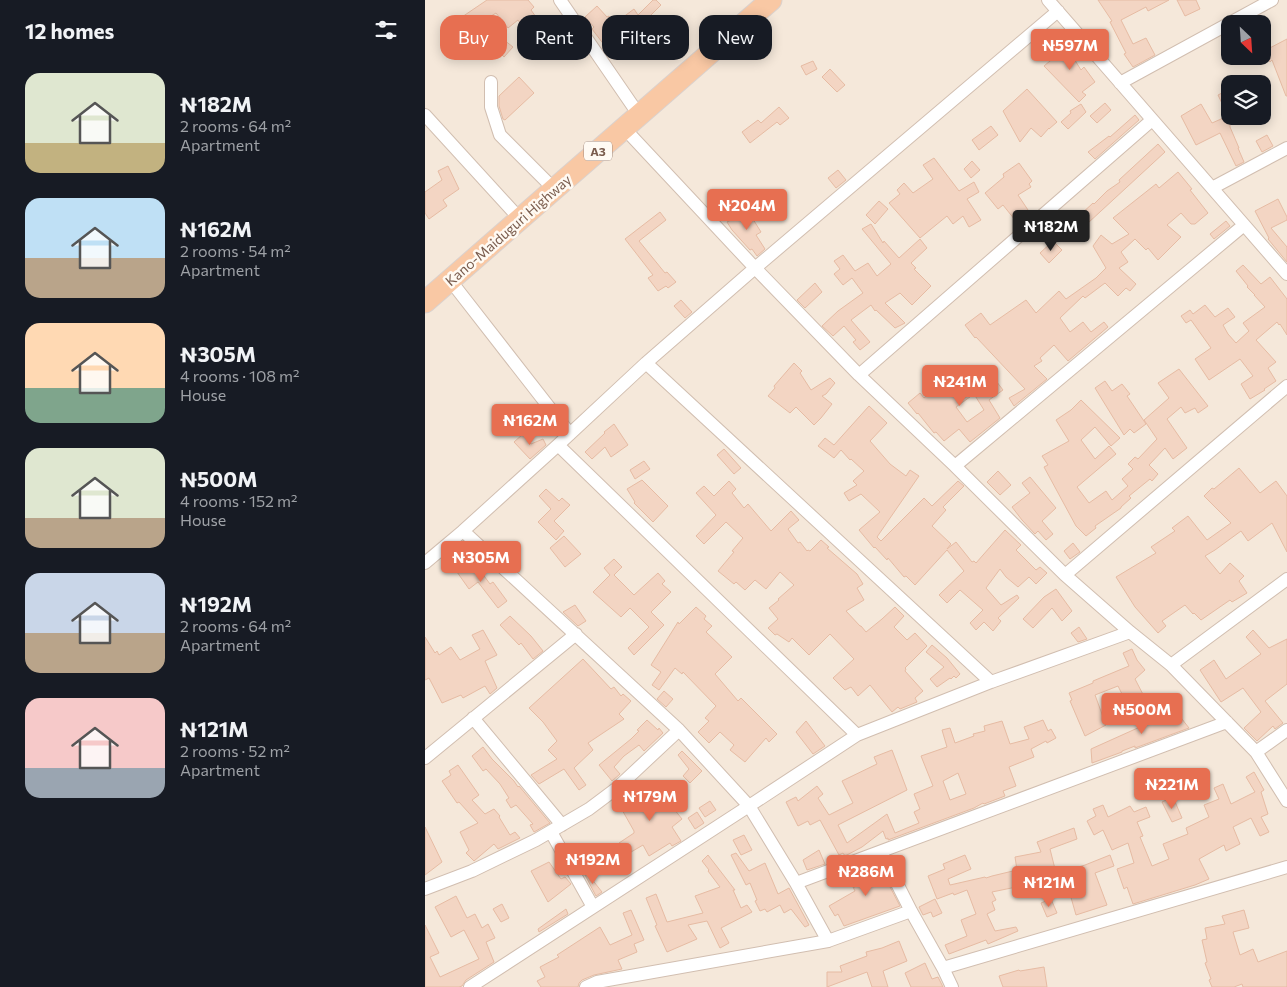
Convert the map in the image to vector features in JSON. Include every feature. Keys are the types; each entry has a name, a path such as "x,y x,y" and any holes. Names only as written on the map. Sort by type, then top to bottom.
{"highway":[{"name":"Kano-Maiduguri Highway","path":"425,302 771,0"}],"street":[{"path":"560,0 632,122 755,268 859,375 1065,574 1171,665 1255,752 1287,801"},
{"path":"1048,0 1287,274"},
{"path":"1120,83 1272,0"},
{"path":"425,563 463,531 646,363 1057,11"},
{"path":"491,82 491,107 500,135 554,190"},
{"path":"425,115 520,219"},
{"path":"859,375 1152,120"},
{"path":"1212,188 1287,148"},
{"path":"955,466 1244,225"},
{"path":"450,280 570,434"},
{"path":"646,363 991,682"},
{"path":"1065,574 1287,386"},
{"path":"558,445 857,735"},
{"path":"463,531 679,730 749,806 796,883 828,941"},
{"path":"1171,665 1287,579"},
{"path":"470,987 857,735 991,682 1131,632"},
{"path":"425,758 576,634"},
{"path":"473,718 557,829 593,907"},
{"path":"796,883 1227,722"},
{"path":"425,889 472,871 557,829 589,809 617,788 679,730"},
{"path":"1255,752 1287,730"},
{"path":"881,852 952,987"},
{"path":"943,968 1287,867"},
{"path":"595,985 828,941 911,911"}],"shaded area":[{"path":"425,0 1287,0 1287,987 425,987"}],"building":[{"path":"487,0 528,0 534,7 531,10 535,15 517,15 517,21 508,28 507,15 498,15 496,13 493,15 465,15"},
{"path":"653,0 656,0 661,5 651,15 638,15"},
{"path":"1098,0 1169,0 1148,11 1146,7 1121,20 1133,44 1146,38 1155,55 1133,67 1124,54 1126,53 1110,22 1112,21"},
{"path":"1177,0 1196,0 1200,9 1185,16"},
{"path":"597,6 605,15 602,15 602,42 592,29 594,27 592,25 592,15 587,15"},
{"path":"634,9 638,15 626,15"},
{"path":"1068,35 1076,45 1068,49 1081,70 1084,67 1095,82 1082,92 1086,95 1079,102 1044,66 1062,51 1056,43"},
{"path":"1287,39 1287,96 1271,61 1271,47"},
{"path":"507,42 513,47 507,54"},
{"path":"813,61 817,69 806,75 801,66"},
{"path":"830,69 845,85 837,92 822,77"},
{"path":"519,77 534,93 505,120 499,106 499,96"},
{"path":"1027,89 1057,122 1041,137 1031,128 1020,142 1003,111"},
{"path":"1105,103 1111,110 1097,123 1090,116"},
{"path":"1081,104 1086,112 1068,129 1061,122 1071,113 1070,111"},
{"path":"1201,104 1212,123 1221,119 1221,125 1230,125 1244,162 1236,166 1220,133 1196,145 1181,116"},
{"path":"779,107 789,118 780,125 777,122 750,143 742,132 758,120 761,123"},
{"path":"1135,115 1139,120 1095,159 1088,152 1110,137"},
{"path":"991,126 998,135 979,150 972,140"},
{"path":"1267,135 1273,146 1262,152 1256,141"},
{"path":"1158,144 1165,152 1088,223 1080,215 1120,182 1119,180"},
{"path":"934,158 959,191 974,182 979,192 967,199 981,220 969,227 963,216 953,224 947,216 920,238 889,203 900,194 897,190 904,183 913,193 933,179 923,165"},
{"path":"972,161 980,170 971,178 964,169"},
{"path":"1019,163 1032,181 1029,184 1031,187 1018,195 1028,210 1015,220 1003,205 998,209 985,193 1004,177 1003,174"},
{"path":"448,166 459,189 443,200 447,206 429,219 425,213 425,192 442,180 438,171"},
{"path":"838,170 846,180 836,188 828,178"},
{"path":"1178,172 1208,213 1195,224 1191,224 1181,213 1167,225 1181,237 1158,260 1148,248 1146,250 1135,239 1121,252 1128,262 1119,268 1136,284 1130,291 1126,288 1118,296 1105,283 1085,298 1083,296 1060,318 1070,332 1083,322 1091,332 1104,322 1108,327 1068,361 1054,345 1040,358 1042,361 1034,366 1047,379 1014,406 1009,398 1025,389 975,338 965,325 981,313 990,325 1026,300 1036,313 1059,291 1066,299 1096,278 1106,268 1093,246 1101,235 1112,244 1129,234 1113,218 1156,184 1159,188"},
{"path":"1278,199 1287,220 1271,228 1287,247 1287,262 1268,239 1255,211"},
{"path":"879,201 888,209 875,224 866,215"},
{"path":"746,208 761,232 756,235 765,249 757,256 732,230 727,222 738,216 737,214"},
{"path":"660,212 666,220 639,241 665,273 667,272 676,282 668,288 666,286 658,291 648,278 653,275 625,239"},
{"path":"1226,221 1230,226 1214,239 1210,234"},
{"path":"871,224 883,243 884,241 899,258 920,239 927,248 911,263 916,268 914,269 931,286 912,305 900,293 885,303 905,323 895,328 875,311 871,305 851,320 870,342 860,350 853,342 856,340 844,326 833,336 822,326 838,311 863,293 852,278 843,285 834,274 840,269 834,261 843,255 855,271 868,263 877,276 891,264 862,229"},
{"path":"1053,241 1062,250 1049,263 1040,253"},
{"path":"1243,265 1261,284 1270,277 1287,299 1287,335 1277,322 1256,340 1276,362 1268,368 1276,381 1250,399 1241,384 1253,376 1240,359 1209,380 1195,359 1211,348 1191,320 1186,323 1181,316 1190,310 1193,314 1205,305 1215,317 1228,308 1235,317 1223,325 1236,343 1249,331 1243,323 1265,307 1236,271"},
{"path":"815,283 822,292 805,308 797,300"},
{"path":"681,300 692,312 685,318 674,306"},
{"path":"794,363 802,371 800,373 811,390 830,378 835,383 822,396 832,404 814,425 796,407 790,413 768,396"},
{"path":"987,369 1003,390 989,400 1000,418 970,442 959,429 944,441 936,432 934,433 908,403 920,393 924,398 950,376 953,375 965,389 978,377 977,375","holes":["974,394 984,410 967,422 956,407"]},
{"path":"1179,369 1208,406 1198,413 1195,408 1185,413 1181,407 1167,419 1187,448 1173,459 1165,448 1149,465 1158,474 1152,481 1150,479 1129,496 1131,498 1121,508 1095,526 1096,528 1086,536 1076,526 1044,467 1048,465 1042,456 1069,441 1056,420 1071,410 1081,400 1120,438 1111,446 1095,427 1081,440 1095,459 1109,446 1116,454 1077,487 1089,503 1106,491 1112,500 1128,486 1122,479 1133,469 1128,464 1135,457 1138,459 1157,439 1144,420 1169,398 1158,383"},
{"path":"1105,381 1112,391 1122,384 1130,394 1127,396 1146,424 1134,433 1130,429 1124,435 1095,388"},
{"path":"869,406 887,423 870,441 890,464 906,476 910,470 919,476 877,537 881,541 924,498 932,506 958,481 964,486 943,507 946,510 932,526 951,544 947,549 956,542 972,562 976,563 1005,530 1021,545 1016,550 1036,570 1040,567 1047,573 1036,584 1029,577 1018,587 1000,569 986,588 1001,605 1017,595 1019,598 998,618 1001,621 993,631 984,622 976,630 970,623 983,610 960,590 947,603 939,595 964,571 947,550 915,585 906,576 904,577 888,558 887,560 874,548 859,530 880,512 861,494 849,501 844,493 857,485 853,481 864,471 841,450 834,458 818,446 825,438 834,445"},
{"path":"614,424 628,445 611,457 605,447 592,459 585,452"},
{"path":"523,434 531,444 543,439 546,445 530,459 514,442"},
{"path":"724,449 741,468 734,474 717,455"},
{"path":"644,461 650,469 635,479 630,470"},
{"path":"1239,468 1260,493 1276,481 1287,496 1287,552 1272,523 1248,541 1241,531 1205,556 1220,574 1230,563 1244,576 1239,581 1247,593 1232,602 1230,600 1201,620 1185,605 1162,621 1166,626 1158,633 1135,607 1116,577 1156,553 1151,547 1175,531 1172,528 1188,516 1207,540 1231,523 1204,496"},
{"path":"998,471 1011,485 1000,495 987,482"},
{"path":"1030,477 1056,508 1042,521 1053,534 1046,540 1038,531 1035,534 1012,507 1030,493 1022,483"},
{"path":"642,480 668,506 653,522 634,503 627,489"},
{"path":"729,481 736,489 732,493 744,508 748,504 771,531 791,511 799,520 788,529 798,543 800,542 807,551 810,551 821,540 829,547 827,548 857,574 863,584 857,588 864,600 846,611 866,632 895,607 904,616 894,627 907,640 915,633 927,646 905,668 905,671 923,691 915,698 917,702 900,709 898,707 892,712 870,685 858,696 851,687 845,690 833,678 854,659 830,634 809,655 792,638 789,642 777,634 775,635 768,628 778,619 769,608 794,585 780,572 766,589 755,580 745,590 718,571 743,538 726,522 704,544 696,536 716,515 696,493 704,486 714,496"},
{"path":"546,489 559,501 562,498 570,505 554,521 564,531 556,540 538,522 551,509 539,496"},
{"path":"564,536 581,554 565,567 550,548"},
{"path":"1073,543 1080,552 1070,559 1064,551"},
{"path":"614,559 622,567 614,575 634,595 658,573 665,581 662,584 671,592 651,612 664,625 634,655 628,648 649,627 630,608 621,617 593,592 610,575 604,568"},
{"path":"473,561 490,584 493,582 507,601 498,608 478,582 469,589 457,572"},
{"path":"1056,589 1072,611 1062,621 1052,608 1033,628 1023,619 1044,597"},
{"path":"575,605 586,621 578,626 563,612"},
{"path":"696,607 706,616 704,619 712,626 706,632 732,657 715,674 738,701 741,698 777,734 769,742 766,738 745,762 730,750 734,745 720,732 709,743 698,732 709,721 705,718 716,706 683,672 682,674 675,668 659,690 652,685 661,672 651,665 678,622 679,624"},
{"path":"510,616 531,636 543,651 533,659 521,643 519,645 500,625"},
{"path":"1079,627 1087,639 1078,642 1071,633"},
{"path":"483,630 497,655 485,661 497,688 490,694 485,686 463,698 461,695 442,703 429,678 425,680 425,637 435,653 437,651 439,655 451,647 460,660 480,649 472,635"},
{"path":"1253,630 1269,648 1287,639 1287,684 1265,701 1283,723 1275,729 1273,726 1257,741 1244,728 1261,712 1243,688 1221,702 1200,670 1214,660 1226,679 1261,654 1246,637"},
{"path":"932,645 947,658 960,674 956,678 954,676 937,687 930,679 944,667 926,652"},
{"path":"1132,649 1137,660 1145,670 1135,679 1148,704 1131,712 1118,686 1095,695 1106,725 1085,736 1070,701 1072,700 1069,693 1129,666 1123,653"},
{"path":"583,659 611,689 614,687 621,696 623,694 631,701 619,714 624,719 588,743 593,750 574,768 586,785 579,790 564,769 539,784 531,775 557,759 548,750 557,741 543,722 529,708"},
{"path":"664,691 673,699 666,707 657,699"},
{"path":"1171,705 1189,728 1092,763 1091,749 1151,722"},
{"path":"647,720 663,733 644,751 639,745 624,756 614,767 620,774 612,781 599,765 631,739"},
{"path":"1043,720 1048,731 1051,729 1056,738 1031,749 1034,757 1009,767 1016,786 1003,791 1005,796 888,840 883,831 862,847 845,856 843,853 839,855 820,820 810,825 808,821 798,826 786,802 796,797 798,801 817,786 823,794 818,798 829,815 853,803 842,781 877,764 874,757 892,750 907,790 838,825 847,843 887,814 895,833 919,823 914,812 920,809 914,794 933,786 921,756 947,747 942,730 950,728 955,743 974,736 973,734 985,731 984,726 1002,721 1010,744 1029,739 1024,727","holes":["958,773 966,794 950,800 943,781"]},
{"path":"806,721 825,746 813,754 796,732"},
{"path":"483,747 550,823 534,832 530,825 533,824 516,805 511,808 506,800 509,798 500,784 486,769 483,771 472,756"},
{"path":"682,751 702,771 690,783 683,776 689,769 678,755"},
{"path":"458,765 479,795 472,800 485,814 494,809 510,835 515,832 520,838 498,849 494,844 474,861 466,853 469,850 460,832 478,823 459,802 457,803 442,781 451,775 449,771"},
{"path":"1254,772 1264,790 1261,792 1268,814 1261,817 1269,832 1260,836 1251,818 1233,827 1240,844 1226,851 1224,845 1199,859 1209,879 1133,904 1127,887 1124,889 1117,869 1134,863 1128,843 1112,850 1103,830 1094,835 1087,821 1096,816 1093,809 1103,805 1108,817 1130,806 1134,812 1146,807 1150,817 1137,822 1143,836 1140,837 1152,866 1169,859 1163,844 1188,834 1186,828 1209,817 1204,805 1219,799 1214,788 1223,784 1231,804 1255,792 1246,777"},
{"path":"648,783 670,804 682,819 672,827 681,841 672,846 670,843 649,856 643,845 626,855 619,843 634,833 634,831 621,808 639,798 636,795"},
{"path":"1173,797 1182,818 1172,822 1162,802"},
{"path":"710,801 716,810 705,817 699,808"},
{"path":"697,812 704,823 695,829 688,818"},
{"path":"425,827 442,862 425,875"},
{"path":"1074,828 1077,839 1050,849 1056,873 1033,877 1039,892 1031,896 1026,885 992,892 996,900 992,902 995,910 987,914 995,931 1016,927 1018,931 988,944 986,940 949,954 945,945 967,936 961,920 976,914 967,890 937,899 928,876 945,869 943,864 965,855 971,869 948,879 950,885 1017,870 1015,857 1041,852 1037,842"},
{"path":"744,835 752,850 741,855 733,840"},
{"path":"819,850 825,864 807,870 803,860"},
{"path":"736,853 749,871 765,863 778,894 789,888 809,925 805,927 791,909 784,913 780,905 767,912 765,909 760,911 750,883 746,885 731,855"},
{"path":"708,855 735,890 733,890 741,908 747,905 752,912 721,928 729,943 720,948 707,921 688,925 697,939 667,952 655,926 657,925 646,898 656,894 667,922 703,913 695,896 720,887 702,861"},
{"path":"1110,855 1114,866 1095,873 1107,905 1076,915 1066,880 1063,881 1059,873"},
{"path":"549,862 561,879 565,877 571,884 548,902 531,871"},
{"path":"877,862 900,906 844,926 838,914 835,916 829,906 855,891 850,877"},
{"path":"587,873 602,892 596,896 585,875"},
{"path":"456,896 467,918 475,914 482,928 488,924 495,938 486,942 494,962 466,980 462,986 425,987 425,925 439,953 430,957 440,977 479,959 464,930 451,937 435,907"},
{"path":"935,899 942,913 933,917 931,912 923,915 919,907"},
{"path":"1051,899 1057,913 1047,917 1041,903"},
{"path":"502,904 509,918 501,922 493,909"},
{"path":"566,909 568,914 539,932 538,929"},
{"path":"631,910 644,940 634,944 637,952 618,960 622,969 594,975 582,980 578,987 541,987 537,981 545,977 540,967 559,957 557,955 600,927 610,945 632,935 623,913"},
{"path":"1244,910 1249,928 1233,932 1240,955 1253,949 1258,962 1287,951 1287,987 1243,987 1242,984 1234,987 1212,987 1205,963 1207,962 1202,940 1207,939 1205,928 1225,924 1222,916"},
{"path":"899,941 907,961 883,971 888,987 872,987 867,972 827,987 827,972 842,972 840,966 867,956 866,952"},
{"path":"925,963 932,979 938,977 943,987 911,987 905,973"},
{"path":"1044,967 1047,987 1003,987 999,976 1019,970"}]}
